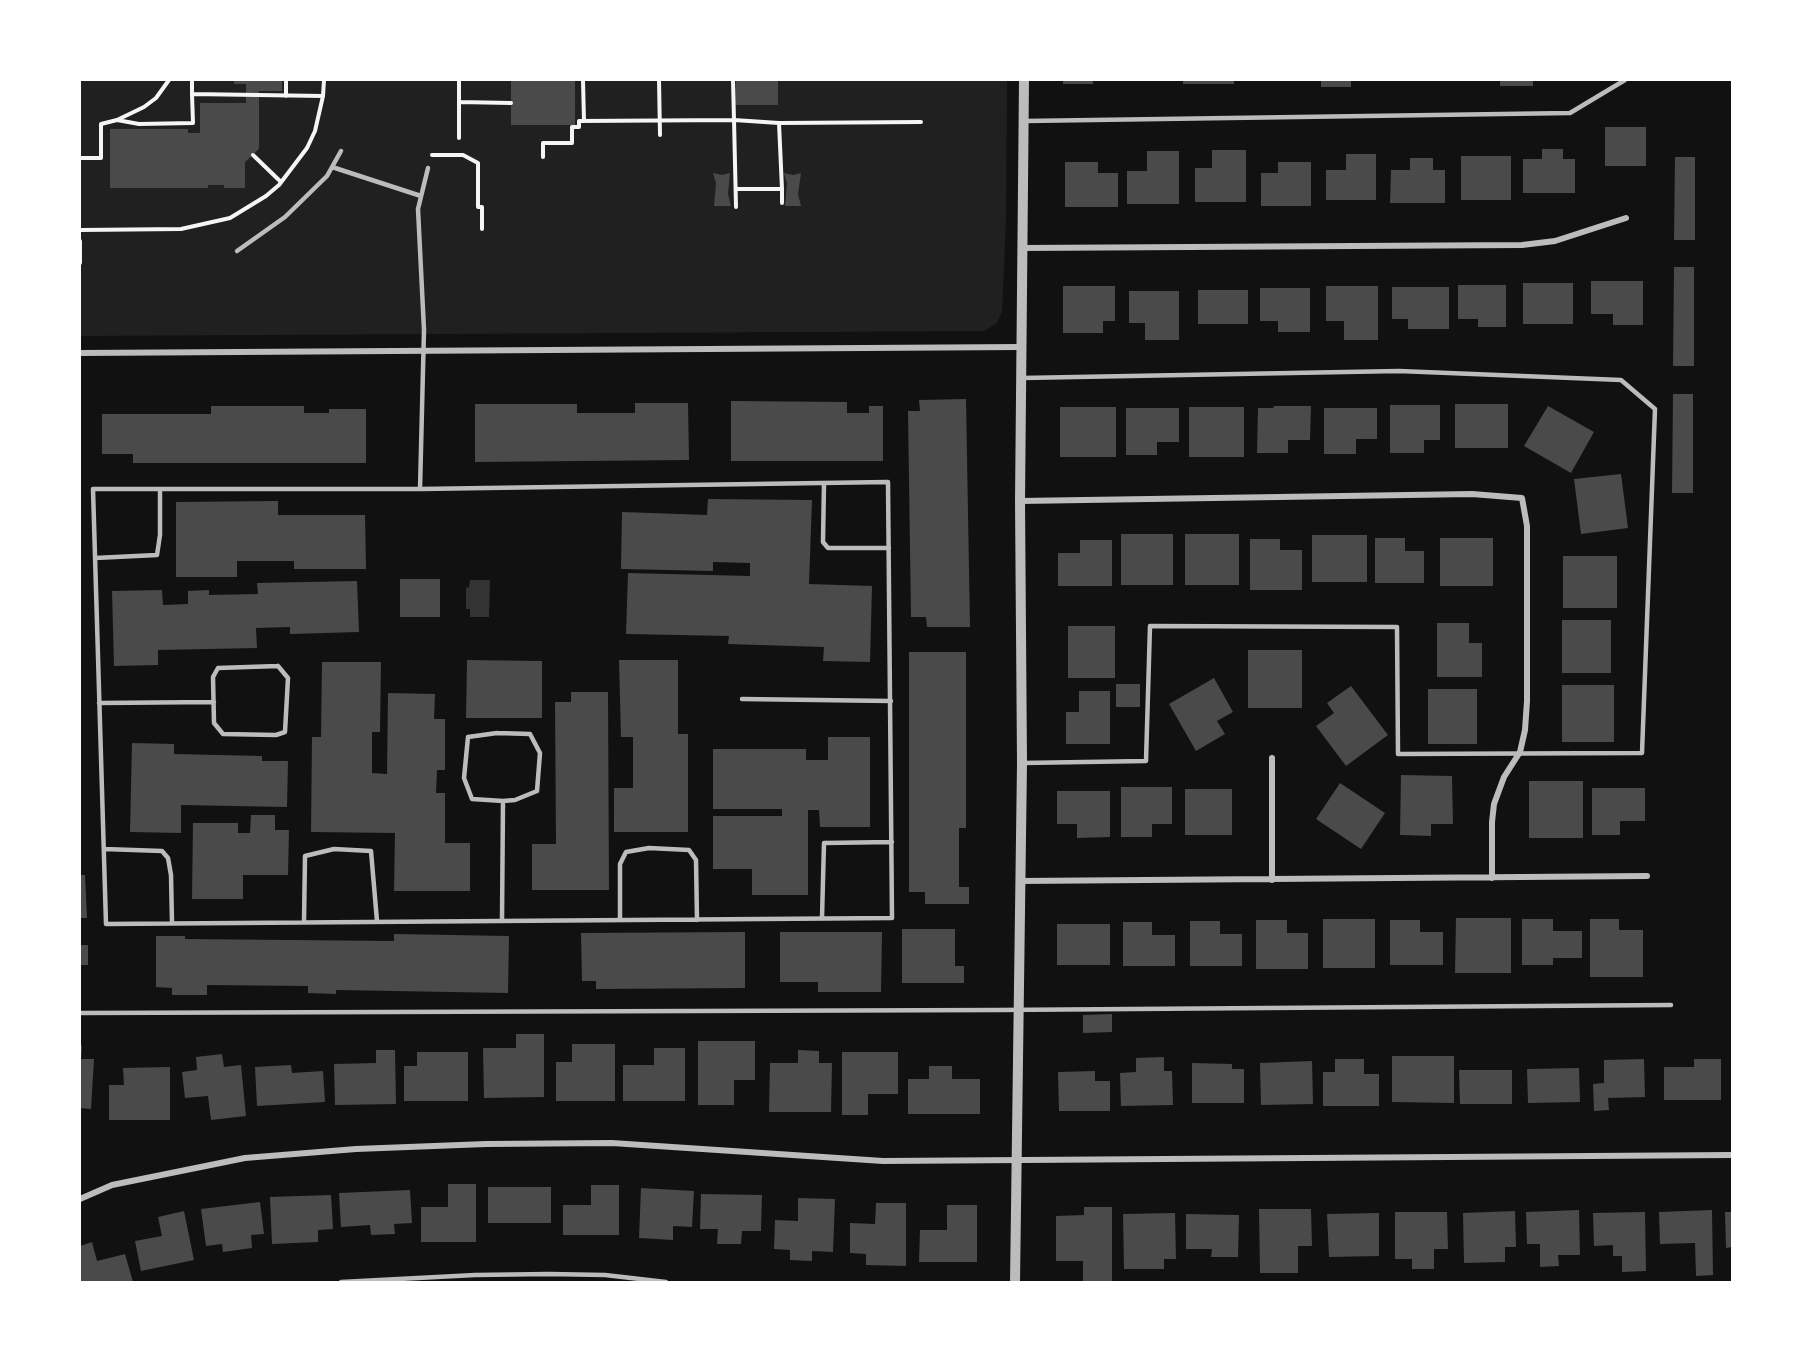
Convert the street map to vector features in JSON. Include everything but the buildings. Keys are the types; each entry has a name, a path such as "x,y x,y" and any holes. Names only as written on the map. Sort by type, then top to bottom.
{"street":[{"path":"1015,1282 1022,763 1020,347 1024,80"},
{"path":"1022,248 1522,244 1555,241 1626,218"},
{"path":"80,353 1020,347"},
{"path":"1020,501 1472,494 1522,498 1527,526 1525,730 1520,752 1504,777 1494,804 1492,878"},
{"path":"1272,758 1272,880"},
{"path":"1020,881 1647,876"},
{"path":"80,1199 112,1185 244,1158 356,1149 486,1144 612,1143 884,1161 1732,1155"}],"lane":[{"path":"1025,121 1570,113 1625,80"},
{"path":"237,251 285,217 327,176 342,151"},
{"path":"332,167 421,196"},
{"path":"420,489 423,351 418,209 428,168"},
{"path":"1020,378 1399,371 1621,380 1655,409 1642,753 1398,754 1397,627 1150,626 1146,761 1022,763"},
{"path":"888,482 892,918 106,924 93,489 420,489 888,482"},
{"path":"824,483 823,542 828,548 889,548"},
{"path":"95,558 158,555 160,489"},
{"path":"278,666 288,678 285,732 276,735 223,734 214,723 214,702 213,676 218,668 278,666"},
{"path":"742,699 891,701"},
{"path":"99,704 214,702"},
{"path":"497,733 530,734 540,753 537,791 515,800 503,801 472,799 464,778 468,737 497,733"},
{"path":"502,920 503,801"},
{"path":"822,918 824,843 892,842"},
{"path":"620,920 620,864 626,852 649,848 689,850 696,860 697,920"},
{"path":"104,849 162,851 168,858 171,875 172,923"},
{"path":"304,922 305,856 334,849 370,851 377,921"},
{"path":"80,1013 1671,1005"},
{"path":"341,1282 475,1275 549,1274 605,1275 666,1282"}],"path":[{"path":"80,160 80,158 101,158 101,123 133,114 156,98 169,80"},
{"path":"117,120 139,123 193,123 192,80"},
{"path":"286,80 286,96"},
{"path":"80,230 181,229 230,218 266,196 281,182 307,148 315,131 324,80"},
{"path":"459,80 459,138"},
{"path":"583,80 584,121"},
{"path":"659,80 660,135"},
{"path":"733,80 736,207"},
{"path":"192,94 323,96"},
{"path":"459,102 511,103"},
{"path":"543,157 543,143 572,143 572,127 579,127 579,121 921,122"},
{"path":"779,123 782,203"},
{"path":"253,155 281,182"},
{"path":"428,155 463,155 478,163 478,207 482,207 482,229"},
{"path":"736,189 782,189"},
{"path":"80,241 80,263"}],"shaded area":[{"path":"80,80 1007,80 1006,219 1002,312 996,324 984,331 80,336"},
{"path":"470,580 490,580 489,617 470,617 470,609 466,609 466,588 469,587"}]}
